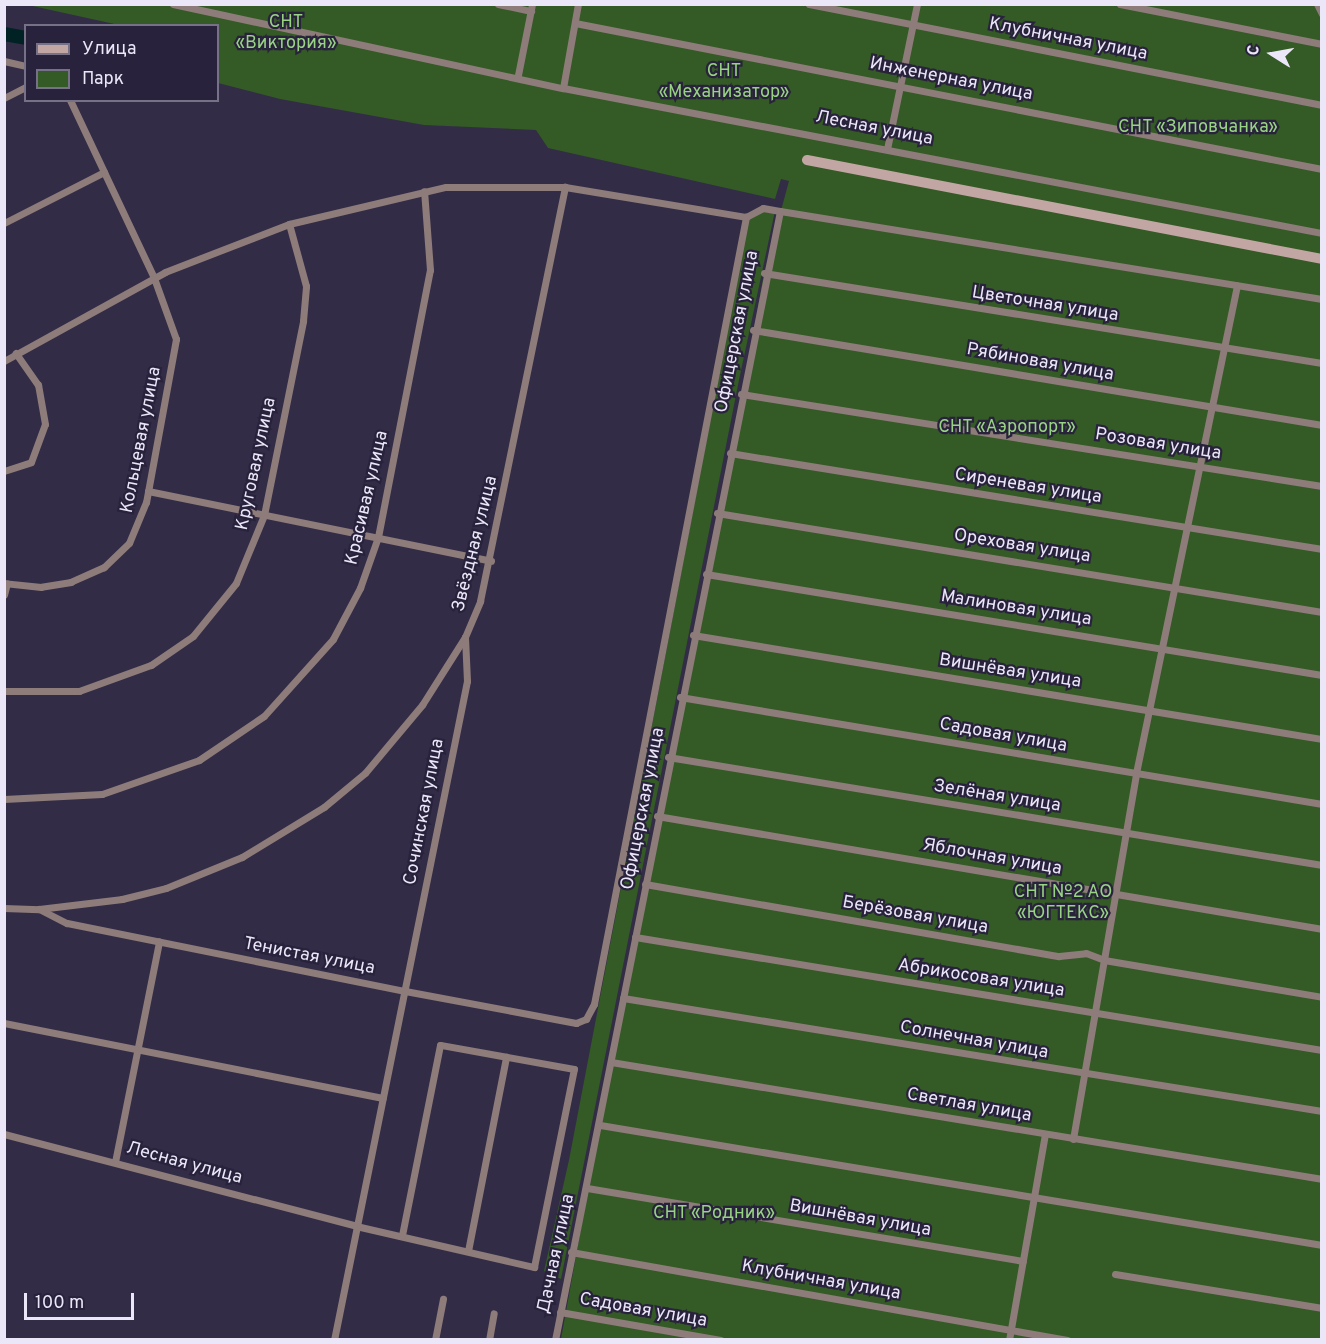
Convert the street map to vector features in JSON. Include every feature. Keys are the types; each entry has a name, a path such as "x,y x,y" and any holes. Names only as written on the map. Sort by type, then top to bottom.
{"street":[{"name":"Лесная улица","path":"173,4 518,75 563,88 1322,233"},
{"path":"498,4 532,8 518,75"},
{"path":"563,88 578,4"},
{"name":"Клубничная улица","path":"809,4 1322,105"},
{"path":"887,149 917,4"},
{"path":"1120,4 1322,44"},
{"path":"1317,4 1322,14"},
{"name":"Инженерная улица","path":"575,23 1322,169"},
{"path":"4,61 24,66"},
{"path":"4,98 24,88"},
{"name":"Кольцевая улица","path":"6,583 56,585 104,567 119,555 140,525 176,339 154,278 71,102"},
{"path":"807,160 1322,259"},
{"path":"4,223 104,172"},
{"path":"4,361 154,278 289,224 424,191 565,187 746,218 763,208 1322,299"},
{"name":"Звёздная улица","path":"4,908 39,909 166,888 273,840 324,807 380,756 422,705 465,637 491,561 565,187"},
{"name":"Красивая улица","path":"4,799 102,795 178,770 233,740 284,698 333,639 360,588 378,537 430,270 424,191"},
{"name":"Офицерская улица","path":"611,1062 668,757 764,273 780,211"},
{"name":"Тенистая улица","path":"39,909 67,923 405,991 576,1023 586,1019 594,1004 746,218"},
{"name":"Круговая улица","path":"4,691 53,694 103,686 174,651 208,620 236,583 264,515 306,286 289,224"},
{"name":"Цветочная улица","path":"764,273 1322,363"},
{"path":"1073,1139 1086,1075 1113,894 1148,710 1186,528 1203,467 1212,408 1226,349 1237,285"},
{"name":"Рябиновая улица","path":"753,330 1322,425"},
{"path":"4,471 32,462 45,424 38,385 16,353"},
{"name":"Розовая улица","path":"741,394 1322,486"},
{"name":"Сиреневая улица","path":"730,453 1322,549"},
{"path":"148,491 491,561"},
{"name":"Ореховая улица","path":"717,513 1322,612"},
{"name":"Малиновая улица","path":"706,574 1322,675"},
{"path":"4,595 6,583"},
{"name":"Вишнёвая улица","path":"693,635 1322,739"},
{"name":"Сочинская улица","path":"334,1340 467,681 465,637"},
{"name":"Садовая улица","path":"680,697 1322,804"},
{"name":"Зелёная улица","path":"668,757 1322,865"},
{"name":"Яблочная улица","path":"657,816 1322,929"},
{"name":"Берёзовая улица","path":"645,884 1059,956 1086,953 1104,960 1322,997"},
{"name":"Абрикосовая улица","path":"635,937 1322,1050"},
{"path":"115,1162 159,941"},
{"name":"Солнечная улица","path":"622,998 1086,1075 1322,1111"},
{"path":"4,1023 383,1098"},
{"path":"402,1235 440,1045 506,1057 468,1251"},
{"name":"Лесная улица","path":"4,1134 356,1226 534,1267 574,1070 506,1057"},
{"name":"Дачная улица","path":"555,1340 611,1062"},
{"name":"Светлая улица","path":"611,1062 1322,1179"},
{"path":"600,1125 1322,1245"},
{"path":"1009,1340 1045,1134"},
{"name":"Вишнёвая улица","path":"586,1188 1023,1261"},
{"name":"Клубничная улица","path":"571,1252 1067,1340"},
{"path":"1115,1274 1322,1308"},
{"path":"435,1340 443,1299"},
{"name":"Садовая улица","path":"560,1312 721,1340"},
{"path":"489,1340 494,1313"}],"green space":[{"path":"28,5 1321,5 1321,1339 561,1339 612,1057 709,586 764,273 789,181 781,179 775,199 548,148 536,130 424,125 280,99 219,83 219,24 114,24"},
{"path":"775,211 739,380 561,1279 544,1271 569,1160 750,212"}],"waterway":[{"path":"4,34 24,38"}],"park label":[{"name":"СНТ «Виктория»","path":"286,34"},
{"name":"СНТ «Механизатор»","path":"724,83"},
{"name":"СНТ «Зиповчанка»","path":"1198,128"},
{"name":"СНТ «Аэропорт»","path":"1007,428"},
{"name":"СНТ №2 АО «ЮГТЕКС»","path":"1063,904"},
{"name":"СНТ «Родник»","path":"714,1214"}]}
